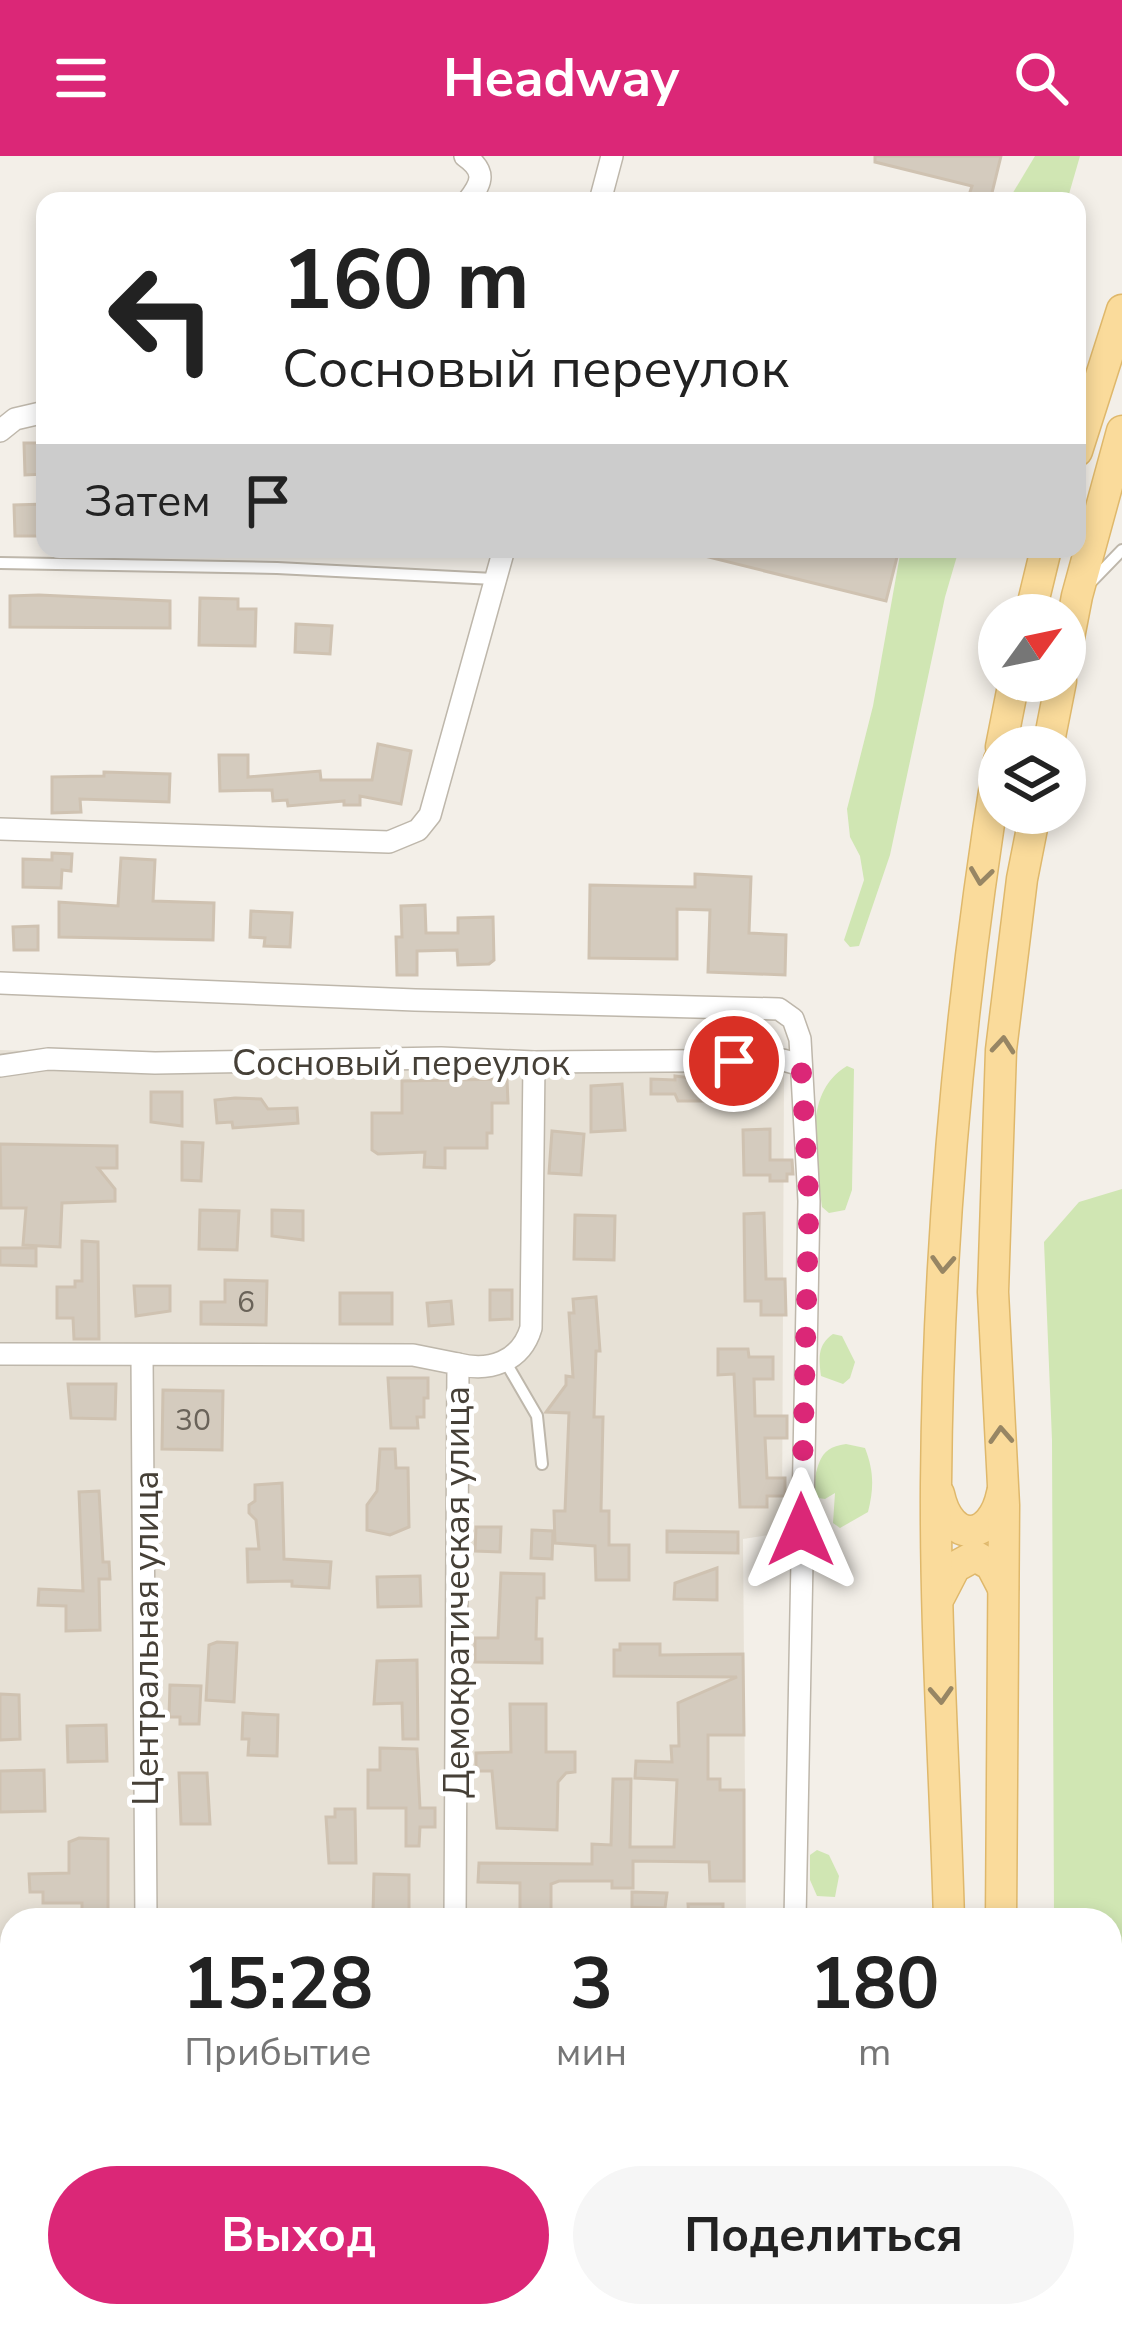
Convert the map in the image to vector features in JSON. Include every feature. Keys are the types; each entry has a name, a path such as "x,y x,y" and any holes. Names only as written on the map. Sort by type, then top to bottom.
{"main road":[{"path":"1086,423 1122,310"},
{"path":"1078,594 1122,431"},
{"path":"1035,594 1044,558"},
{"path":"949,1908 936,1483 951,1142 987,834"},
{"path":"1001,1908 1004,1486 993,1292 1001,1050 1031,834"},
{"path":"936,1483 943,1512 967,1532 991,1520 1004,1486"},
{"path":"937,1611 946,1578 975,1556 992,1565 1004,1594"}],"street":[{"path":"465,156 482,175 475,192"},
{"path":"602,192 612,156"},
{"path":"0,430 36,414"},
{"path":"0,830 389,842 409,835 430,815 502,558"},
{"path":"0,983 787,1012 798,1029 809,1201 795,1908"},
{"name":"Сосновый переулок","path":"0,1066 48,1059 223,1063 476,1058 535,1062 783,1060 801,1065"},
{"path":"458,1364 487,1368 506,1360 528,1338 533,1308 535,1062"},
{"name":"Демократическая улица","path":"0,1354 413,1354 458,1364 454,1908"},
{"name":"Центральная улица","path":"142,1356 146,1908"}],"lane":[{"path":"1079,594 1122,550"},
{"path":"0,563 277,568 496,580"},
{"path":"506,1360 540,1426 542,1464"}],"shaded area":[{"path":"0,1050 784,1072 782,1533 743,1539 746,1908 0,1908"}],"green space":[{"path":"1035,156 1080,156 1070,192 1013,192"},
{"path":"899,558 956,558 890,855 859,946 850,947 844,940 864,880 860,856 850,837 847,809 873,706"},
{"path":"847,1066 854,1069 852,1190 845,1210 829,1213 822,1207 817,1170 817,1111 832,1078"},
{"path":"1122,1189 1122,1908 1054,1908 1052,1440 1044,1242 1079,1202"},
{"path":"833,1334 842,1336 855,1362 843,1384 821,1376 822,1347"},
{"path":"846,1444 865,1448 872,1487 868,1512 840,1528 833,1523 835,1493 825,1499 812,1497 810,1492 824,1455"},
{"path":"817,1850 829,1855 839,1876 835,1897 817,1896 810,1880 810,1855"}],"building":[{"path":"875,156 1001,156 992,192 970,192 972,186 875,162"},
{"path":"24,443 36,443 36,474 25,475"},
{"path":"36,504 36,536 15,536 14,505"},
{"path":"712,558 897,558 886,601"},
{"path":"10,596 170,601 170,628 10,627"},
{"path":"200,598 238,599 238,609 256,609 255,646 199,645"},
{"path":"296,624 332,626 330,654 295,652"},
{"path":"378,744 411,751 401,804 360,796 360,805 344,805 344,801 288,806 287,800 273,801 272,790 220,791 219,755 248,755 248,777 320,771 321,780 372,780"},
{"path":"104,772 170,774 169,802 80,799 81,812 52,813 52,777 104,776"},
{"path":"52,853 72,854 71,871 62,870 61,888 23,887 23,859 52,860"},
{"path":"121,858 155,860 153,901 214,903 213,940 59,937 59,902 118,906"},
{"path":"695,874 751,877 749,933 786,935 785,975 708,972 710,910 677,909 677,959 589,958 590,885 695,887"},
{"path":"425,905 426,933 458,933 458,918 493,917 494,960 458,965 457,950 417,951 417,975 397,975 401,906"},
{"path":"251,911 292,913 290,947 264,946 265,938 250,937"},
{"path":"38,926 38,950 14,950 13,927"},
{"path":"675,1076 715,1081 715,1095 703,1095 703,1101 678,1101 675,1094 651,1094 651,1079 675,1080"},
{"path":"507,1079 508,1103 492,1103 487,1148 445,1148 445,1168 424,1167 425,1152 378,1154 372,1150 372,1113 402,1113 402,1081"},
{"path":"622,1084 625,1130 591,1132 591,1086"},
{"path":"151,1092 182,1092 182,1126 151,1122"},
{"path":"261,1099 268,1109 297,1108 298,1123 233,1128 232,1122 217,1123 215,1100"},
{"path":"770,1129 770,1160 792,1160 793,1174 787,1174 787,1181 744,1175 743,1130"},
{"path":"552,1131 584,1134 581,1175 549,1173"},
{"path":"182,1142 203,1143 201,1181 182,1180"},
{"path":"0,1144 117,1146 117,1168 98,1168 115,1189 115,1201 62,1203 60,1247 23,1245 26,1208 1,1208"},
{"path":"200,1210 239,1211 237,1250 199,1249"},
{"path":"272,1210 303,1211 303,1240 272,1236"},
{"path":"764,1213 766,1279 785,1279 786,1315 761,1315 761,1301 745,1301 744,1214"},
{"path":"575,1215 615,1216 614,1260 574,1259"},
{"path":"82,1241 98,1242 99,1339 74,1339 73,1318 57,1318 57,1287 75,1287 75,1281 82,1281"},
{"path":"0,1248 36,1248 36,1266 0,1265"},
{"path":"225,1280 267,1281 266,1325 201,1324 201,1302 225,1302"},
{"path":"134,1286 170,1286 170,1311 136,1316"},
{"path":"490,1290 512,1290 512,1319 490,1320"},
{"path":"340,1293 392,1293 392,1324 340,1324"},
{"path":"596,1297 600,1351 596,1351 594,1417 603,1417 601,1511 609,1511 609,1545 629,1545 629,1580 596,1580 595,1546 555,1543 554,1511 565,1511 569,1413 546,1412 566,1385 566,1376 573,1377 569,1313 574,1313 573,1299"},
{"path":"451,1301 453,1324 429,1326 427,1303"},
{"path":"718,1349 748,1349 749,1357 773,1357 773,1379 754,1379 755,1416 787,1416 787,1438 765,1438 767,1478 785,1478 785,1496 767,1496 767,1507 740,1507 734,1374 718,1375"},
{"path":"388,1378 428,1378 428,1398 424,1398 424,1417 417,1417 418,1428 391,1428"},
{"path":"68,1384 116,1384 115,1419 71,1418"},
{"path":"163,1390 223,1391 222,1450 162,1449"},
{"path":"380,1449 395,1449 396,1468 408,1468 409,1527 390,1535 367,1530 367,1505 377,1491"},
{"path":"282,1483 284,1559 331,1562 329,1588 292,1586 292,1581 248,1582 247,1549 259,1549 256,1520 249,1513 255,1485"},
{"path":"99,1491 103,1562 109,1562 110,1579 99,1579 100,1630 66,1631 66,1606 38,1605 39,1589 83,1591 79,1492"},
{"path":"476,1527 501,1527 500,1552 475,1551"},
{"path":"532,1530 553,1531 552,1559 531,1558"},
{"path":"667,1531 738,1532 738,1553 667,1552"},
{"path":"717,1568 717,1600 674,1599 675,1583"},
{"path":"501,1573 544,1574 544,1598 537,1598 536,1639 542,1639 542,1663 475,1662 475,1638 498,1638"},
{"path":"420,1576 421,1606 378,1607 377,1577"},
{"path":"237,1643 234,1702 206,1700 209,1645"},
{"path":"620,1644 660,1644 660,1655 743,1654 744,1735 708,1735 708,1779 720,1779 720,1790 744,1790 744,1881 710,1881 709,1862 633,1861 633,1888 612,1888 612,1881 559,1881 551,1884 551,1908 520,1908 520,1883 478,1882 479,1863 592,1864 592,1844 611,1845 613,1779 631,1779 630,1847 674,1847 677,1780 635,1778 636,1761 672,1762 671,1746 679,1746 678,1703 737,1677 614,1676 614,1650 620,1650"},
{"path":"417,1660 418,1739 403,1739 402,1703 374,1704 377,1661"},
{"path":"170,1685 201,1686 199,1724 180,1724 180,1717 169,1717"},
{"path":"0,1694 19,1695 20,1739 0,1740"},
{"path":"510,1704 546,1704 546,1752 575,1752 575,1772 566,1773 558,1782 557,1830 497,1828 492,1771 476,1771 476,1753 511,1752"},
{"path":"243,1713 278,1715 277,1756 248,1755 249,1739 242,1739"},
{"path":"106,1725 107,1761 68,1762 67,1726"},
{"path":"380,1748 417,1749 420,1808 435,1808 435,1827 420,1827 419,1846 406,1846 406,1808 368,1808 368,1770 380,1770"},
{"path":"44,1770 45,1811 0,1812 0,1771"},
{"path":"179,1773 207,1773 210,1824 181,1824"},
{"path":"335,1809 355,1809 356,1863 329,1863 326,1817 335,1817"},
{"path":"108,1839 108,1908 43,1903 43,1892 30,1892 29,1874 69,1873 69,1842"},
{"path":"374,1874 409,1875 409,1908 373,1908"},
{"path":"632,1892 667,1893 665,1908 632,1907"},
{"path":"688,1904 723,1904 723,1908 688,1908"}],"route":[{"path":"734,1061 783,1060 801,1065 809,1201 801,1530"}]}
